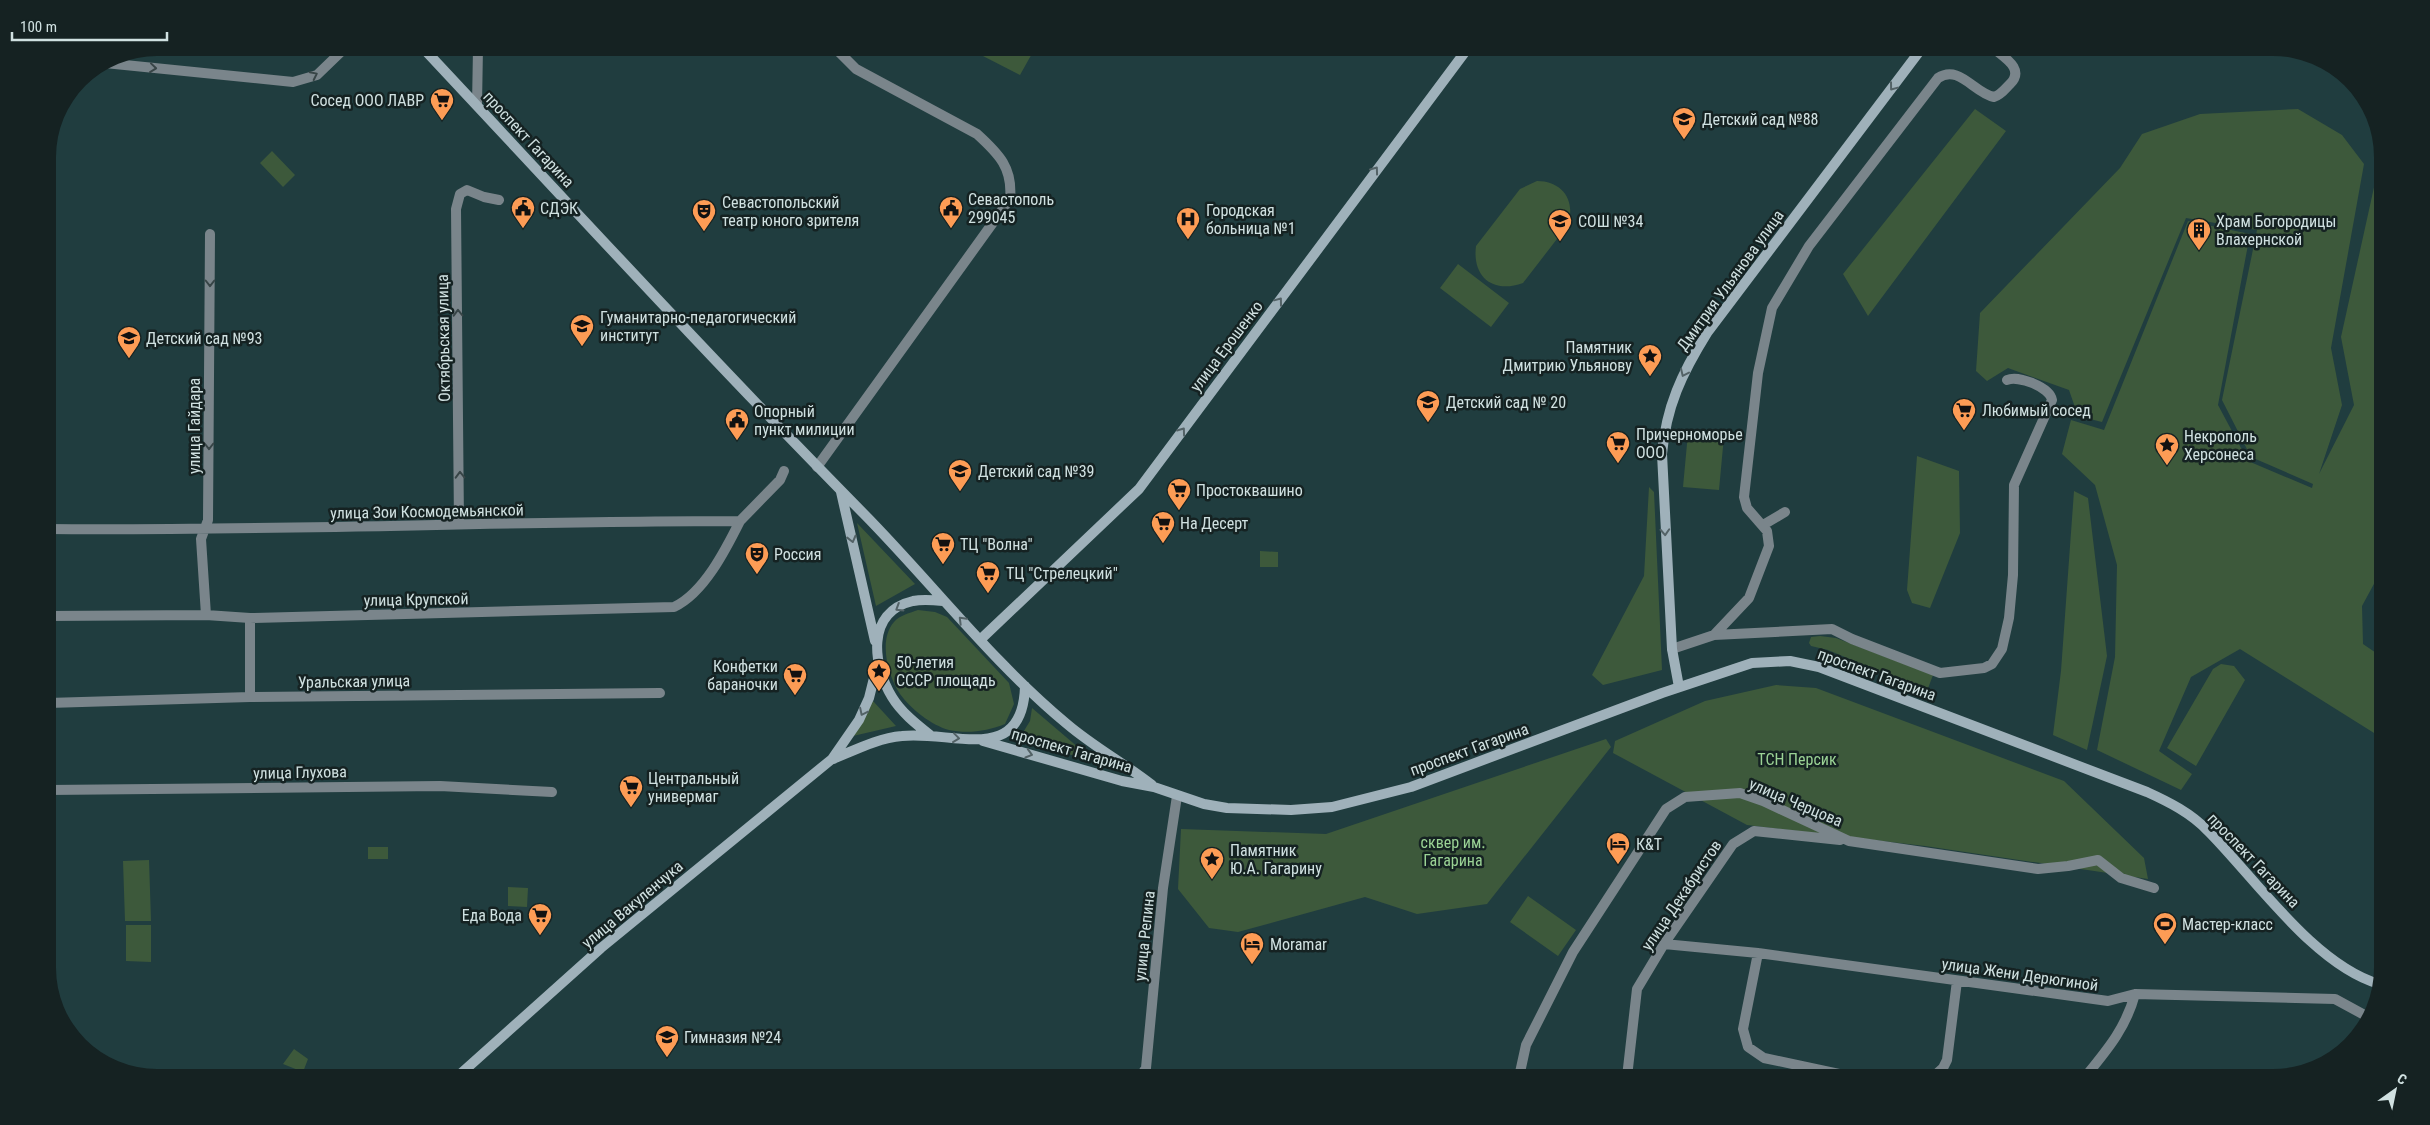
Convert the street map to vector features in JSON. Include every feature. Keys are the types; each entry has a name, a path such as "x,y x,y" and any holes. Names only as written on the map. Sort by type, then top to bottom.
{"main road":[{"name":"проспект Гагарина","path":"430,56 817,467 865,514 943,601"},
{"name":"улица Ерошенко","path":"981,638 1139,489 1462,56"},
{"name":"Дмитрия Ульянова улица","path":"1679,687 1672,650 1662,454 1664,430 1670,404 1690,361 1706,333 1916,56"},
{"path":"840,491 876,645 878,666 893,699 910,719 930,735 982,741 1001,736 1016,723 1024,706 1025,686 981,638 943,601 924,600 900,606 884,622 879,631 876,645"},
{"name":"проспект Гагарина","path":"982,741 1122,781 1154,787 1204,804 1227,808 1291,810 1332,807 1411,786 1679,687 1752,664 1790,662 1819,667 2147,792 2175,805 2207,829 2312,942 2334,961 2363,980 2373,982"},
{"name":"улица Вакуленчука","path":"832,760 866,705 878,666"},
{"name":"проспект Гагарина","path":"1025,686 1068,725 1124,763 1154,787"},
{"name":"улица Вакуленчука","path":"467,1069 601,948 832,760 879,740 902,736 930,735"}],"street":[{"path":"118,64 293,82 317,75 337,56"},
{"path":"477,106 478,56"},
{"path":"817,467 1010,199 1011,185 1007,167 990,146 977,134 856,69 843,56"},
{"path":"1714,635 1748,598 1769,546 1767,531 1754,518 1744,496 1758,373 1772,308 1809,246 1938,78 1946,73 1956,74 1994,97 1999,95 2015,79 2017,73 2014,66 2002,56"},
{"name":"Октябрьская улица","path":"459,524 456,209 460,194 467,190 484,197 499,200"},
{"name":"улица Гайдара","path":"206,615 201,538 208,520 210,234"},
{"path":"1672,650 1714,635 1832,629 1852,640 1940,673 1984,668 1992,664 2002,649 2009,618 2013,575 2014,485 2052,397 2046,389 2016,379 2006,380"},
{"path":"740,521 780,480 784,471"},
{"path":"1763,525 1786,512"},
{"name":"улица Зои Космодемьянской","path":"56,529 204,530 459,524 740,521"},
{"name":"улица Крупской","path":"56,616 206,615 250,618 674,607 684,602 721,558 740,521"},
{"path":"250,618 250,697"},
{"name":"Уральская улица","path":"56,703 250,697 660,693"},
{"name":"улица Глухова","path":"56,790 440,786 552,792"},
{"name":"улица Черцова","path":"1521,1069 1526,1045 1573,952 1666,809 1685,797 1740,793 1764,801 1848,841 2038,869 2098,860 2121,878 2154,888"},
{"name":"улица Репина","path":"1145,1069 1162,892 1177,796"},
{"name":"улица Декабристов","path":"1627,1069 1637,989 1664,944 1733,844 1754,831 1848,841"},
{"name":"улица Жени Дерюгиной","path":"1664,944 1758,953 2108,1001 2136,994 2335,998 2362,1014"},
{"path":"1758,953 1743,1029 1748,1047 1764,1058 1809,1069"},
{"path":"1942,1069 1947,1060 1957,981"},
{"path":"2092,1069 2104,1055 2129,1016 2136,994"}],"green space":[{"path":"983,56 1031,56 1020,75"},
{"path":"1975,109 2006,131 1868,316 1843,274"},
{"path":"2298,109 2342,135 2364,164 2331,348 2342,405 2319,474 2354,405 2341,337 2374,187 2374,584 2362,606 2363,644 2374,652 2374,733 2240,649 2191,677 2159,751 2192,774 2181,790 2097,750 2115,657 2117,565 2095,485 2062,454 2071,420 2104,430 2188,221 2250,234 2218,405 2248,461 2312,488 2313,484 2251,457 2222,400 2257,230 2186,218 2102,422 2078,416 2069,390 2008,368 1987,381 1976,371 1980,313 2120,168 2142,134 2200,114"},
{"path":"272,151 295,175 283,187 260,163"},
{"path":"1537,181 1554,185 1566,194 1570,209 1567,226 1523,283 1512,286 1494,284 1481,274 1477,266 1476,246 1520,189"},
{"path":"1458,264 1509,303 1491,327 1440,288"},
{"path":"1688,433 1724,436 1719,490 1683,487"},
{"path":"1917,456 1959,471 1960,533 1930,608 1912,603 1907,590"},
{"path":"1649,487 1654,492 1662,670 1603,685 1592,675 1644,576"},
{"path":"2074,491 2088,498 2107,656 2087,750 2053,735 2061,671"},
{"path":"857,523 915,584 876,606"},
{"path":"1260,551 1278,552 1278,567 1260,567"},
{"path":"918,610 935,612 947,617 1009,683 1014,704 1005,724 978,731 963,732 942,728 922,716 900,694 892,678 886,658 886,638 896,620 905,614"},
{"path":"1811,637 1836,638 1933,675 1927,691 1828,650 1811,646 1809,643"},
{"path":"2221,664 2234,666 2245,680 2196,766 2167,748 2213,669"},
{"name":"ТСН Персик","path":"1776,685 1816,688 2064,781 2144,858 2148,879 1925,846 1747,825 1613,753 1615,741 1705,701"},
{"path":"873,701 896,726 853,736"},
{"path":"1032,708 1086,754 1085,759 1019,739 1030,721"},
{"name":"сквер им. Гагарина","path":"1606,739 1611,747 1487,904 1417,914 1365,897 1238,932 1209,928 1178,889 1181,829 1326,834"},
{"path":"368,847 388,847 388,859 368,859"},
{"path":"149,860 151,921 125,921 123,861"},
{"path":"508,887 528,888 527,907 508,906"},
{"path":"1528,896 1576,930 1558,956 1510,922"},
{"path":"126,925 151,925 151,962 126,961"},
{"path":"294,1049 308,1059 304,1069 296,1069 283,1064"}],"place":[{"name":"Сосед ООО ЛАВР","path":"442,121"},
{"name":"Детский сад №88","path":"1684,140"},
{"name":"СДЭК","path":"523,229"},
{"name":"Севастополь 299045","path":"951,229"},
{"name":"Севастопольский театр юного зрителя","path":"704,232"},
{"name":"Городская больница №1","path":"1188,240"},
{"name":"СОШ №34","path":"1560,242"},
{"name":"Храм Богородицы Влахернской","path":"2199,251"},
{"name":"Гуманитарно-педагогический институт","path":"582,347"},
{"name":"Детский сад №93","path":"129,359"},
{"name":"Памятник Дмитрию Ульянову","path":"1650,377"},
{"name":"Детский сад № 20","path":"1428,423"},
{"name":"Любимый сосед","path":"1964,431"},
{"name":"Опорный пункт милиции","path":"737,441"},
{"name":"Причерноморье ООО","path":"1618,464"},
{"name":"Некрополь Херсонеса","path":"2167,466"},
{"name":"Детский сад №39","path":"960,492"},
{"name":"Простоквашино","path":"1179,511"},
{"name":"На Десерт","path":"1163,544"},
{"name":"ТЦ \"Волна\"","path":"943,565"},
{"name":"Россия","path":"757,575"},
{"name":"ТЦ \"Стрелецкий\"","path":"988,594"},
{"name":"50-летия СССР площадь","path":"879,692"},
{"name":"Конфетки бараночки","path":"795,696"},
{"name":"Центральный универмаг","path":"631,808"},
{"name":"К&Т","path":"1618,865"},
{"name":"Памятник Ю.А. Гагарину","path":"1212,880"},
{"name":"Еда Вода","path":"540,936"},
{"name":"Мастер-класс","path":"2165,945"},
{"name":"Moramar","path":"1252,965"},
{"name":"Гимназия №24","path":"667,1058"}]}
